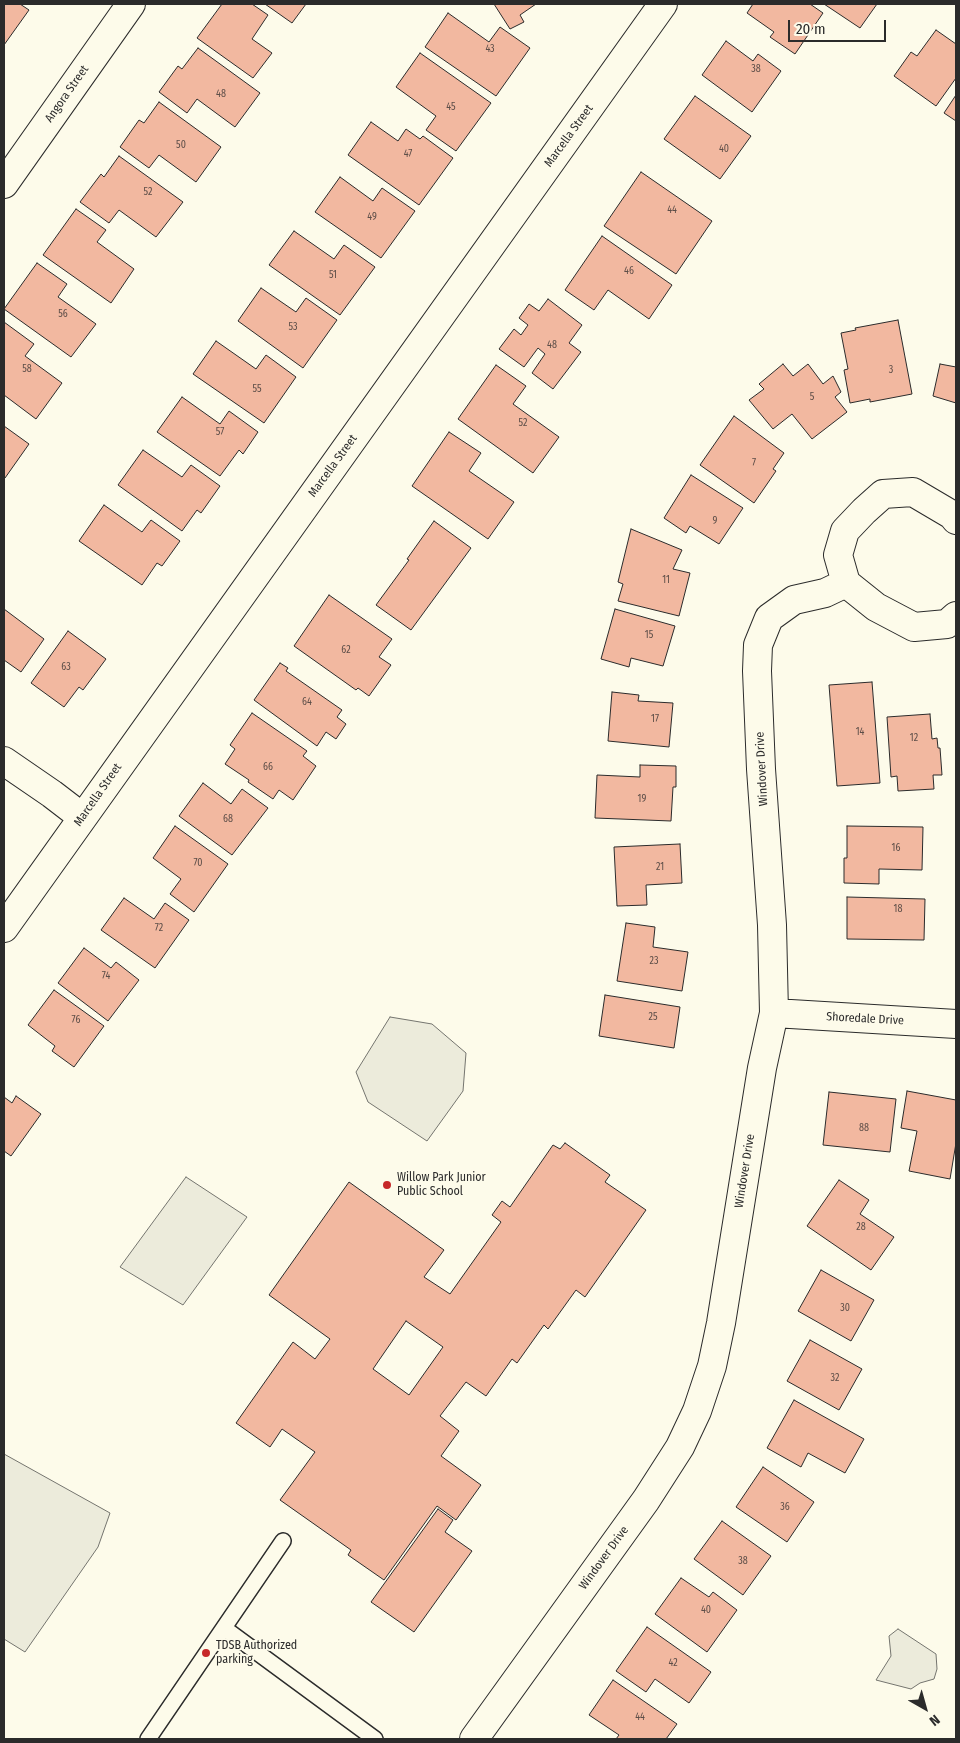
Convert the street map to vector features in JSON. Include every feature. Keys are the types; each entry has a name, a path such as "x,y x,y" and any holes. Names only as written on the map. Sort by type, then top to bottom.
{"street":[{"name":"Angora Street","path":"4,184 131,4"},
{"name":"Marcella Street","path":"4,928 663,4"},
{"path":"956,520 952,515 913,492 884,494 845,531 838,554 846,583 876,607 914,627 947,624 956,616"},
{"name":"Windover Drive","path":"474,1739 646,1500 680,1447 697,1411 712,1366 721,1323 762,1068 774,1013 772,925 761,769 757,671 758,645 769,618 794,600 825,593 846,583"},
{"path":"4,761 82,817"},
{"name":"Shoredale Drive","path":"774,1013 956,1024"}],"lane":[{"path":"148,1739 283,1541"},
{"path":"224,1628 375,1739"}],"shaded area":[{"path":"390,1017 432,1024 466,1053 463,1091 427,1141 368,1102 356,1072"},
{"path":"186,1177 247,1217 183,1305 120,1267"},
{"path":"4,1454 110,1513 98,1547 25,1652 4,1639"},
{"path":"898,1629 936,1654 937,1669 934,1679 920,1683 911,1689 876,1680 891,1656 889,1636"}],"building":[{"path":"4,4 20,4 29,10 4,45"},
{"path":"222,4 252,4 268,15 252,39 272,53 253,78 197,38"},
{"path":"265,4 306,4 292,23"},
{"path":"494,4 536,4 520,15 524,22 510,29"},
{"path":"753,4 810,4 823,13 795,54 770,37 774,32 747,13"},
{"path":"824,4 877,4 860,28"},
{"path":"448,13 489,42 500,27 530,48 496,96 425,47"},
{"path":"936,30 956,44 956,78 936,106 894,76 911,52 917,56"},
{"path":"726,41 753,61 758,54 781,71 752,112 702,75"},
{"path":"198,48 260,93 235,127 197,99 187,113 159,92 178,66 182,69"},
{"path":"420,53 491,103 456,151 426,130 436,116 396,87"},
{"path":"956,95 956,121 944,113"},
{"path":"695,96 751,136 720,179 664,139"},
{"path":"159,102 221,147 196,182 159,155 149,168 120,147 139,120 144,123"},
{"path":"371,122 398,141 406,129 420,139 423,136 453,158 419,205 348,155"},
{"path":"119,156 183,202 156,237 119,210 109,223 80,202 101,174 104,177"},
{"path":"641,172 712,221 676,274 604,226"},
{"path":"340,177 373,201 382,188 415,211 381,258 315,212"},
{"path":"76,209 106,230 97,242 134,269 111,303 43,255"},
{"path":"294,231 334,259 344,245 375,267 340,315 269,265"},
{"path":"602,236 672,285 649,319 608,290 594,310 565,290"},
{"path":"37,263 67,284 58,297 96,324 71,357 4,309"},
{"path":"261,288 296,312 306,298 337,320 303,368 238,321"},
{"path":"548,299 582,325 569,343 581,352 553,389 532,373 545,354 538,348 524,367 499,349 514,329 521,335 528,325 519,318 529,304 539,311"},
{"path":"898,320 912,394 870,402 870,399 850,403 844,370 848,369 841,333 856,330 855,328"},
{"path":"4,322 34,344 25,356 62,383 36,419 4,395"},
{"path":"216,341 256,369 266,355 296,377 264,423 193,374"},
{"path":"783,364 793,376 808,364 823,384 833,376 841,392 835,397 847,412 812,439 792,414 773,429 749,400 764,389 759,384"},
{"path":"940,364 956,367 956,403 933,396"},
{"path":"496,365 526,386 513,404 559,437 533,473 458,419"},
{"path":"182,397 220,424 229,411 258,432 243,454 239,450 220,476 157,432"},
{"path":"734,416 784,453 773,469 776,471 754,503 700,465"},
{"path":"4,426 29,444 5,478 4,477"},
{"path":"449,432 481,453 469,471 514,502 488,539 412,486"},
{"path":"143,450 182,477 191,465 220,486 201,513 197,510 182,531 118,485"},
{"path":"691,475 743,508 719,544 690,526 686,533 664,518"},
{"path":"104,505 142,532 151,520 180,541 162,566 157,563 142,585 79,541"},
{"path":"434,521 471,548 411,630 376,605 409,560 407,559"},
{"path":"631,529 682,550 673,569 690,573 679,616 618,601 623,584 618,582"},
{"path":"329,595 392,639 379,657 391,665 369,696 358,688 356,690 294,646"},
{"path":"4,609 44,639 21,672 4,660"},
{"path":"615,609 675,626 663,666 631,658 629,667 601,659"},
{"path":"68,631 106,659 83,690 79,687 64,707 31,683"},
{"path":"280,663 288,668 286,671 342,710 337,717 346,724 336,739 326,732 317,746 254,700"},
{"path":"872,682 880,783 837,786 829,685"},
{"path":"612,692 639,695 638,701 673,703 669,747 608,741"},
{"path":"252,713 307,751 303,756 316,766 293,800 279,790 273,799 225,764 235,749 230,745"},
{"path":"930,714 932,739 937,738 938,748 940,748 942,775 933,775 934,789 898,791 897,776 891,777 887,717"},
{"path":"640,765 676,766 676,787 673,787 671,821 595,818 597,775 640,777"},
{"path":"203,783 231,804 242,789 268,808 232,855 179,816"},
{"path":"175,826 228,864 194,912 170,894 181,879 153,858"},
{"path":"847,826 923,827 922,870 879,869 879,884 844,883 844,858 847,858"},
{"path":"680,844 682,883 646,885 647,905 617,906 614,847"},
{"path":"847,897 925,899 924,940 847,939"},
{"path":"124,898 154,919 165,903 189,920 155,968 101,930"},
{"path":"626,923 655,927 653,947 688,952 682,991 617,981"},
{"path":"84,948 111,968 116,962 139,980 108,1021 58,983"},
{"path":"54,990 104,1026 74,1067 52,1051 55,1046 28,1025"},
{"path":"605,995 680,1007 674,1048 599,1036"},
{"path":"907,1091 956,1100 956,1143 950,1179 909,1171 917,1131 901,1128"},
{"path":"829,1092 896,1099 890,1152 823,1145"},
{"path":"16,1096 41,1114 11,1156 4,1151 4,1097 12,1103"},
{"path":"565,1143 610,1175 605,1182 646,1210 585,1297 576,1290 548,1329 544,1325 517,1363 512,1359 486,1396 466,1382 440,1416 459,1431 441,1456 481,1485 456,1520 437,1506 384,1580 348,1555 351,1550 280,1500 315,1452 282,1429 270,1447 236,1423 293,1342 315,1359 330,1339 269,1295 349,1182 444,1250 424,1277 450,1294 501,1222 492,1215 502,1201 510,1207 553,1145 560,1149","holes":["406,1321 443,1347 409,1395 373,1369"]},
{"path":"839,1180 869,1200 860,1214 894,1237 871,1270 807,1226"},
{"path":"821,1270 874,1300 851,1341 798,1311"},
{"path":"810,1340 862,1369 839,1410 787,1381"},
{"path":"794,1400 864,1439 845,1473 808,1453 801,1467 767,1448"},
{"path":"763,1467 814,1502 787,1542 736,1507"},
{"path":"438,1509 453,1520 445,1532 472,1551 414,1632 371,1602"},
{"path":"722,1521 771,1556 743,1595 694,1559"},
{"path":"681,1578 709,1597 713,1592 737,1610 707,1652 655,1614"},
{"path":"647,1627 711,1672 689,1703 655,1679 646,1692 616,1671"},
{"path":"613,1680 677,1724 666,1739 616,1739 619,1735 589,1715"}],"place":[{"name":"Willow Park Junior Public School","path":"387,1185"},
{"name":"TDSB Authorized parking","path":"206,1653"}]}
